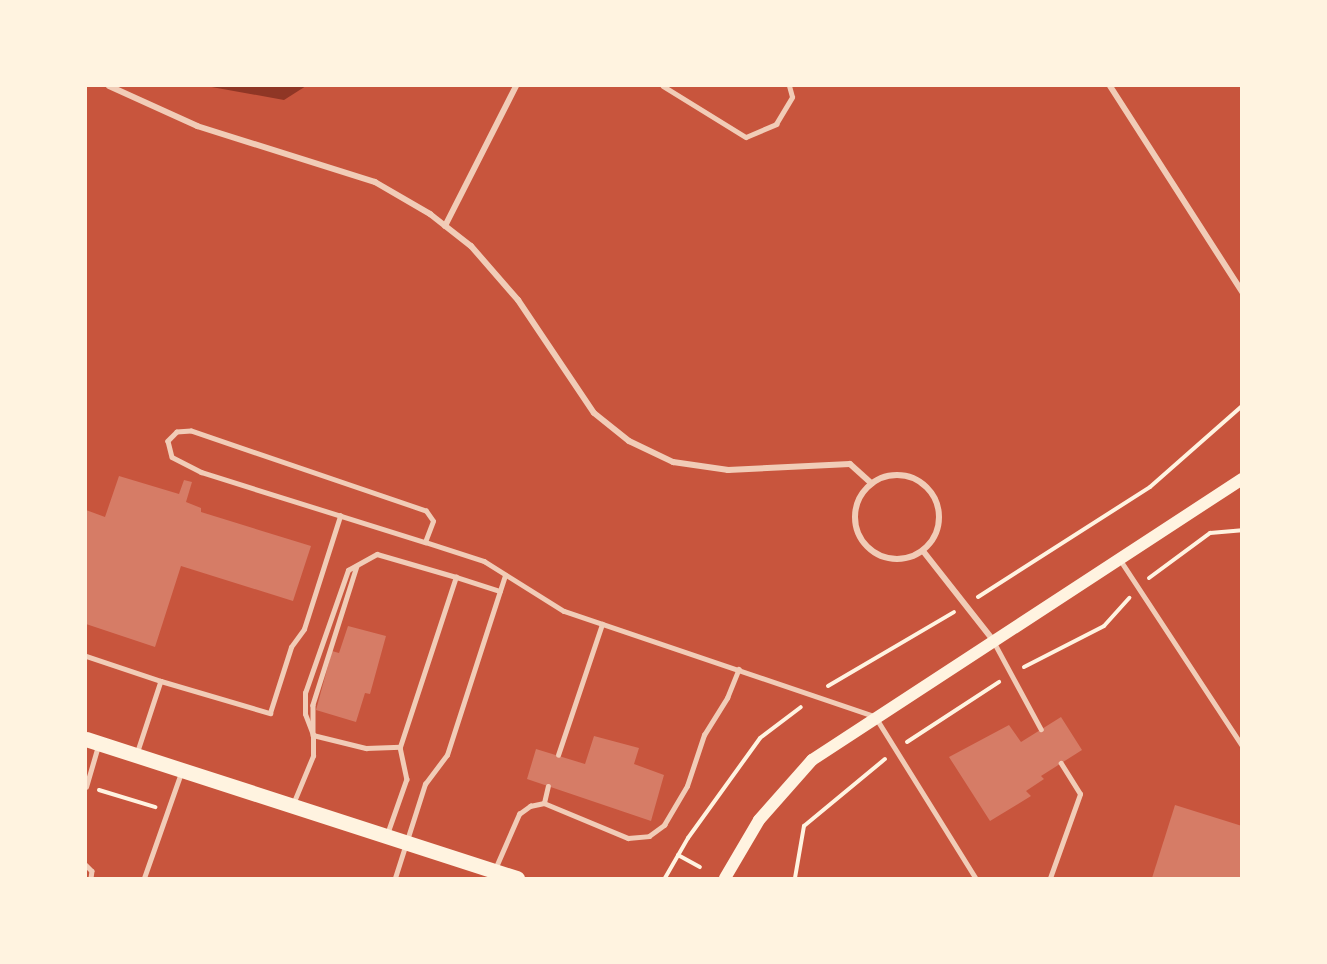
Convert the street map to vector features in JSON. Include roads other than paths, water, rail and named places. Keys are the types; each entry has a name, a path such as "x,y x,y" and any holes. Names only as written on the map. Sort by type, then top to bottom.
{"main road":[{"path":"725,879 759,820 812,760 875,716 1242,479"},
{"path":"92,741 388,835 517,879"}],"street":[{"path":"109,86 197,126 375,182 445,226 471,246 518,300 594,413 629,441 673,462 728,470 850,464 871,483"},
{"path":"445,226 516,86"},
{"path":"1110,86 1242,292"},
{"path":"902,474 918,480 931,491 938,506 940,522 934,538 923,551 908,558 891,559 876,554 863,543 855,528 854,512 860,495 871,483 886,475 902,474"},
{"path":"923,551 993,640"}],"lane":[{"path":"663,86 746,137 776,123 792,97 789,86"},
{"path":"425,543 433,521 426,511 191,431 177,432 168,441 172,457 201,472 425,543 484,561 564,611 875,716 976,879"},
{"path":"86,656 270,713 291,647 304,629 340,516"},
{"path":"314,735 305,714 305,693 343,578 348,570 377,554 500,591"},
{"path":"1119,559 1242,745"},
{"path":"292,805 313,756 313,705 357,566"},
{"path":"395,879 426,784 447,755 505,575"},
{"path":"388,835 407,779 400,747 456,577"},
{"path":"558,755 602,624"},
{"path":"993,640 1041,729"},
{"path":"495,871 519,814 530,806 544,803 608,832 628,838 649,836 664,825 676,807 704,735 728,698 739,669"},
{"path":"137,755 161,681"},
{"path":"314,735 366,748 400,747"},
{"path":"86,786 92,741"},
{"path":"1050,879 1080,794 1061,763"},
{"path":"144,879 182,770"},
{"path":"544,803 548,786"},
{"path":"86,865 92,871 91,879"}]}
